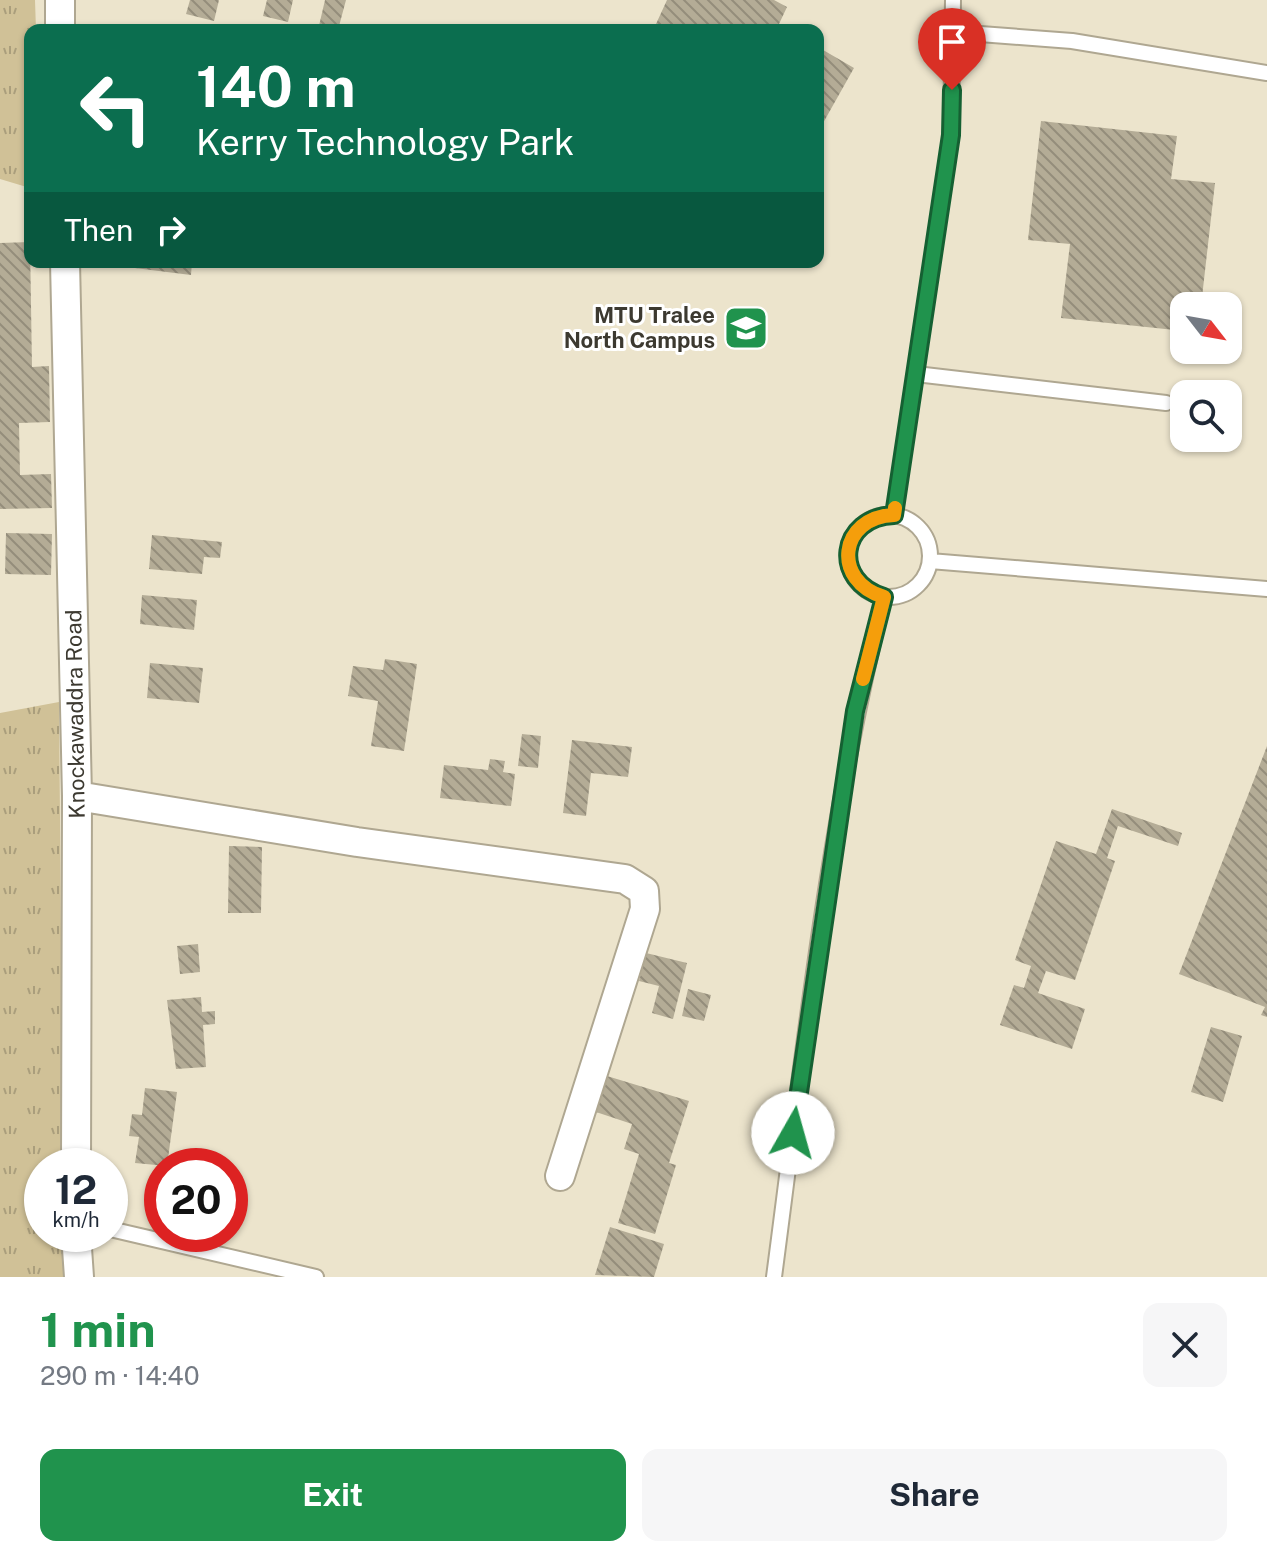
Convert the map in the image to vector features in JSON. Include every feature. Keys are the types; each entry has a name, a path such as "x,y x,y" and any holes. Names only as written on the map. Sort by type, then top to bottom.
{"street":[{"path":"60,0 60,24"},
{"name":"Knockawaddra Road","path":"65,268 77,796 76,1148"},
{"path":"77,796 357,842 625,879 644,891 645,909 560,1176"},
{"path":"77,1252 79,1277"}],"lane":[{"path":"894,515 951,135 953,0"},
{"path":"954,32 1072,41 1267,73"},
{"path":"916,374 1166,403"},
{"path":"894,515 907,519 925,536 930,561 919,584 908,592 884,597 861,586 849,564 848,551 859,528 881,516 894,515"},
{"path":"930,561 1267,589"},
{"path":"774,1277 800,1076 855,711 884,597"},
{"path":"128,1233 316,1277"}],"green space":[{"path":"0,0 35,0 36,24 24,24 24,186 0,179"},
{"path":"59,702 63,1148 24,1148 24,1252 63,1252 64,1277 0,1277 0,713"}],"building":[{"path":"190,0 219,0 214,21 186,14"},
{"path":"267,0 293,0 288,22 263,16"},
{"path":"325,0 346,0 340,24 319,24"},
{"path":"667,0 774,0 787,7 779,24 656,24"},
{"path":"824,50 854,68 824,121"},
{"path":"1041,121 1177,136 1171,179 1215,183 1203,292 1170,292 1170,330 1061,318 1070,244 1028,240"},
{"path":"24,242 24,268 30,268 32,367 49,366 50,422 19,423 20,475 51,474 52,508 0,509 0,243"},
{"path":"135,268 192,268 191,275"},
{"path":"6,533 52,534 51,575 5,574"},
{"path":"152,535 222,542 220,558 204,557 202,574 149,569"},
{"path":"142,595 197,600 194,630 140,624"},
{"path":"385,659 417,664 404,751 371,746 378,701 348,696 353,666 383,670"},
{"path":"150,663 203,668 199,703 147,698"},
{"path":"522,734 541,736 538,768 518,766"},
{"path":"572,740 632,747 628,777 591,773 586,816 563,813"},
{"path":"1267,746 1267,1017 1261,1015 1265,1007 1179,974"},
{"path":"490,759 505,761 503,772 515,774 511,806 440,798 444,765 488,770"},
{"path":"1112,809 1182,833 1178,846 1118,826 1107,858 1115,861 1075,980 1046,971 1038,993 1085,1009 1072,1049 1000,1025 1014,985 1024,988 1031,966 1015,960 1056,841 1096,854"},
{"path":"229,846 262,847 261,913 228,913"},
{"path":"198,944 200,972 180,974 177,946"},
{"path":"646,953 687,963 673,1019 652,1013 659,986 639,981"},
{"path":"688,989 711,995 704,1021 682,1016"},
{"path":"201,997 202,1012 215,1011 215,1024 203,1025 206,1067 176,1069 167,1000"},
{"path":"1211,1027 1242,1036 1223,1102 1191,1092"},
{"path":"607,1076 689,1101 669,1163 676,1165 655,1234 618,1223 639,1154 624,1149 632,1124 596,1112"},
{"path":"145,1088 177,1092 169,1148 144,1148 144,1164 135,1163 139,1137 129,1136 132,1114 142,1115"},
{"path":"610,1227 664,1244 654,1277 595,1275"}],"slow traffic":[{"path":"863,679 884,597 871,593 853,576 848,551 859,528 869,520 894,515 895,508"}],"place":[{"name":"MTU Tralee North Campus","path":"746,328"}],"route":[{"path":"793,1133 855,711 884,597 871,593 853,576 848,551 859,528 869,520 894,515 951,135 952,90"}]}
